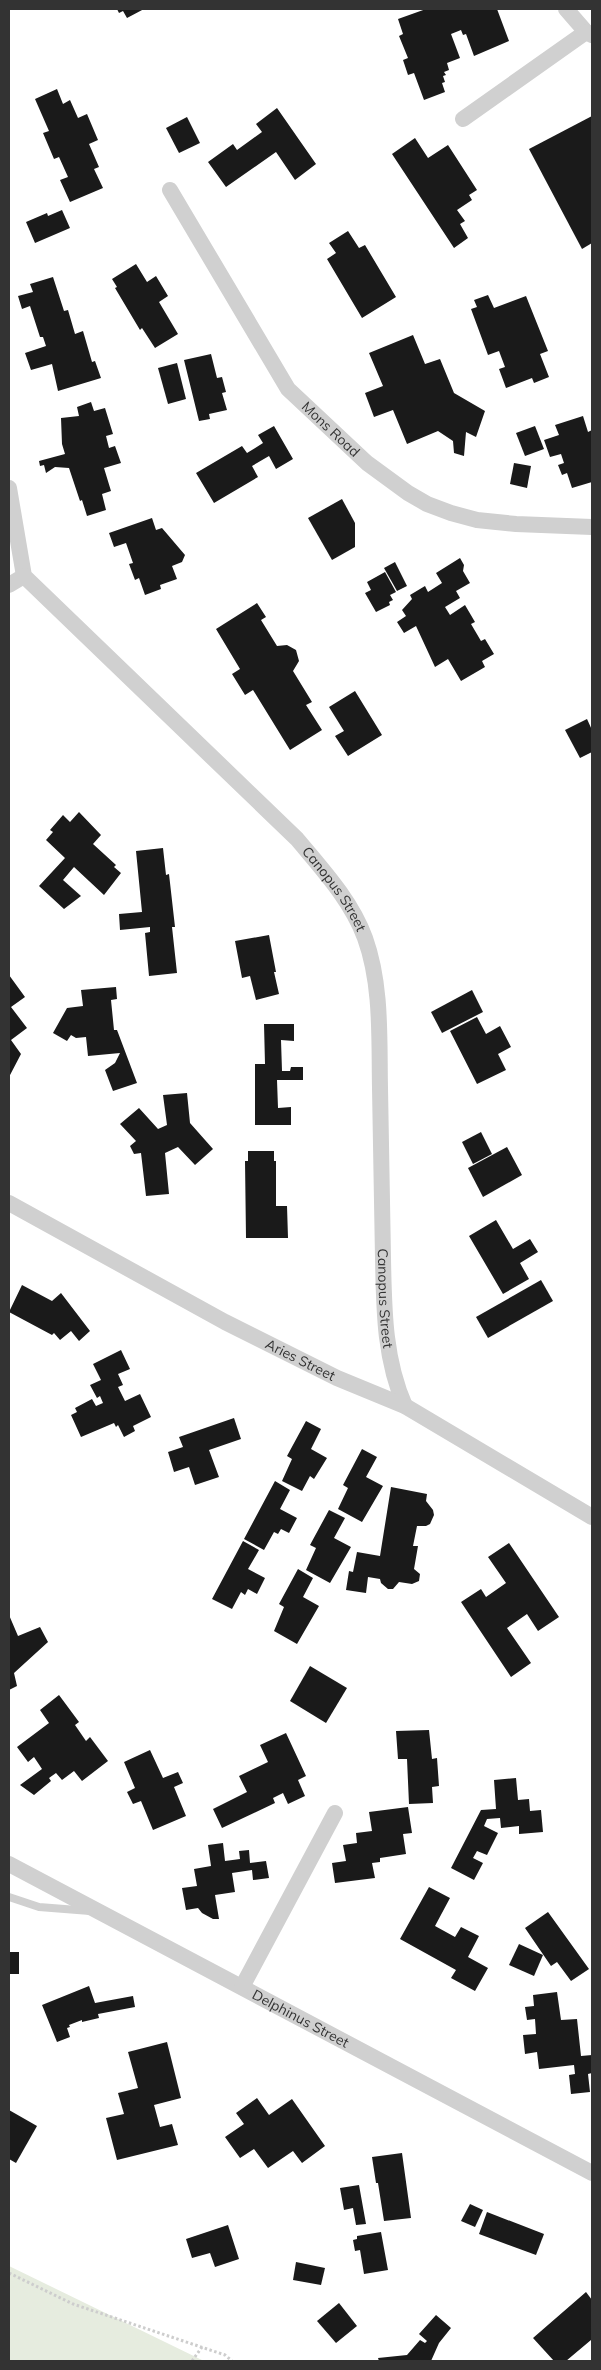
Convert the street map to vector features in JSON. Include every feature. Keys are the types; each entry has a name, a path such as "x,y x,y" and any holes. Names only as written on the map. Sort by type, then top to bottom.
{"street":[{"path":"462,119 589,34 566,9"},
{"name":"Mons Road","path":"170,190 288,389 367,463 408,493 427,504 451,513 478,520 516,524 592,527"},
{"path":"9,488 24,576 9,585"},
{"name":"Canopus Street","path":"24,576 297,839 328,876 356,918 365,939 374,978 379,1042 387,1340 395,1384 405,1406"},
{"name":"Aries Street","path":"9,1203 225,1322 337,1378 405,1406 592,1517"},
{"path":"242,1986 335,1813"},
{"name":"Delphinus Street","path":"9,1864 592,2173"}],"lane":[{"path":"9,1898 39,1907 98,1911"}],"path":[{"path":"9,2273 73,2304 225,2355 232,2361"},
{"path":"192,2361 202,2347"}],"shaded area":[{"path":"9,2266 204,2361 9,2361"}],"building":[{"path":"117,9 144,9 127,18 123,11 119,13"},
{"path":"426,9 497,9 509,41 474,56 466,34 463,35 461,30 451,34 460,58 447,63 449,70 444,72 446,75 443,76 445,82 442,83 445,92 424,100 414,73 408,75 403,60 408,58 399,36 403,34 398,19"},
{"path":"57,89 63,104 70,100 78,118 87,114 98,140 89,144 99,167 94,169 103,188 70,202 60,180 68,177 59,157 54,159 43,133 49,131 35,99"},
{"path":"277,108 316,164 295,180 276,152 226,187 208,162 233,144 237,150 262,132 256,124"},
{"path":"592,116 592,243 582,249 529,149"},
{"path":"187,117 200,143 179,153 166,128"},
{"path":"415,138 428,158 448,145 477,190 469,195 472,200 457,210 465,221 460,224 468,238 454,248 392,154"},
{"path":"62,210 70,228 35,243 26,222 47,213 48,216"},
{"path":"348,231 359,248 365,245 396,297 362,318 327,259 336,253 329,243"},
{"path":"136,264 147,282 156,276 168,296 159,302 178,334 155,348 142,328 140,330 115,288 117,287 112,279"},
{"path":"53,277 64,311 68,310 75,334 83,331 92,362 95,361 101,378 58,391 52,364 31,370 25,353 46,346 43,337 40,337 30,306 22,309 18,296 33,292 30,284"},
{"path":"488,295 494,308 526,296 548,351 540,354 549,377 534,383 532,378 506,388 499,369 505,367 499,351 488,355 471,309 477,307 474,300"},
{"path":"413,335 425,364 440,359 454,393 485,411 476,437 466,432 464,456 454,453 453,441 438,431 407,444 393,410 374,417 365,393 383,386 369,353"},
{"path":"211,354 217,378 222,377 226,392 222,393 227,410 209,414 210,419 199,421 184,360"},
{"path":"177,363 186,399 168,404 158,368"},
{"path":"91,402 94,411 105,408 113,434 106,436 109,448 115,446 121,463 104,468 111,491 102,494 106,510 87,516 69,468 55,467 46,473 44,465 40,466 39,461 65,454 62,444 61,418 79,416 77,407"},
{"path":"583,416 588,432 592,430 592,482 572,488 567,473 562,475 558,465 564,463 561,454 550,457 544,440 559,435 555,425"},
{"path":"274,426 293,459 276,469 269,456 252,466 258,477 214,503 196,473 242,446 247,453 263,443 258,435"},
{"path":"535,426 544,449 525,456 516,433"},
{"path":"514,463 531,466 527,488 510,484"},
{"path":"342,499 355,523 355,547 332,560 308,518"},
{"path":"152,518 156,530 162,528 185,555 182,562 172,566 177,579 160,585 161,589 145,595 139,578 135,580 129,564 133,563 126,543 114,547 109,533"},
{"path":"460,558 464,565 463,571 470,583 456,591 460,598 445,607 450,615 465,605 475,622 471,624 481,641 485,639 494,654 482,661 485,667 461,681 448,659 435,667 416,626 404,633 397,622 406,616 402,610 412,599 410,595 425,586 428,592 442,583 436,573"},
{"path":"395,562 407,586 397,591 384,568"},
{"path":"385,572 396,592 390,595 393,600 389,602 390,605 376,612 365,593 371,590 367,582"},
{"path":"257,603 266,617 261,620 277,646 287,645 296,650 299,661 293,671 312,702 306,705 322,730 290,750 253,690 245,695 232,674 240,669 216,629"},
{"path":"355,691 382,735 348,756 335,736 344,731 329,707"},
{"path":"587,719 592,730 592,752 580,758 565,730"},
{"path":"79,812 101,835 93,844 116,865 114,867 121,873 104,895 74,867 63,880 81,896 64,909 39,886 65,858 46,840 53,832 50,830 63,815 70,822"},
{"path":"163,848 166,875 169,874 175,927 172,927 177,973 149,976 145,933 150,932 150,927 120,930 119,914 142,912 136,851"},
{"path":"269,935 279,994 256,1000 250,976 242,978 235,941"},
{"path":"9,975 25,997 11,1007 27,1028 11,1040 21,1054 9,1077"},
{"path":"116,987 117,999 111,1000 114,1030 117,1030 137,1083 113,1091 105,1070 115,1063 120,1053 88,1056 86,1037 76,1038 71,1035 67,1041 53,1033 67,1008 83,1006 81,990"},
{"path":"472,990 483,1012 442,1033 431,1012"},
{"path":"477,1017 486,1034 500,1026 511,1047 498,1054 506,1070 477,1084 450,1031"},
{"path":"264,1024 294,1024 294,1041 281,1040 282,1071 290,1071 291,1067 303,1067 303,1080 277,1080 278,1108 291,1107 291,1125 255,1125 255,1064 265,1064"},
{"path":"187,1093 190,1123 213,1149 195,1165 178,1147 165,1153 169,1194 146,1196 141,1153 134,1154 130,1146 136,1141 120,1124 139,1108 158,1129 167,1125 163,1095"},
{"path":"481,1132 492,1154 473,1164 462,1142"},
{"path":"507,1147 522,1175 483,1197 468,1168"},
{"path":"248,1151 274,1151 274,1161 276,1161 276,1206 287,1206 288,1238 246,1238 245,1161 248,1161"},
{"path":"496,1220 513,1249 530,1239 538,1252 520,1263 529,1279 503,1294 469,1236"},
{"path":"541,1280 553,1301 488,1338 476,1317"},
{"path":"22,1285 52,1301 61,1293 90,1331 79,1341 71,1331 60,1340 54,1333 52,1335 9,1312"},
{"path":"121,1350 130,1369 118,1374 123,1385 118,1387 125,1401 140,1394 151,1417 133,1426 135,1431 124,1437 118,1425 116,1427 114,1423 81,1437 71,1415 77,1412 75,1408 92,1399 96,1406 103,1403 100,1396 97,1398 90,1385 101,1380 93,1364"},
{"path":"234,1418 241,1439 209,1450 219,1477 195,1485 189,1467 174,1472 168,1452 183,1447 179,1437"},
{"path":"306,1421 321,1429 311,1449 327,1458 314,1479 310,1476 302,1491 282,1481 292,1459 287,1456"},
{"path":"362,1449 377,1457 366,1477 383,1486 362,1522 338,1509 348,1488 343,1485"},
{"path":"275,1481 290,1490 280,1509 297,1518 289,1533 281,1529 278,1534 274,1532 264,1550 244,1539"},
{"path":"391,1487 427,1494 426,1501 433,1510 434,1515 430,1524 417,1526 413,1546 418,1546 414,1569 420,1574 419,1581 412,1584 399,1582 393,1589 388,1589 381,1583 380,1579 368,1577 366,1593 346,1590 349,1571 353,1572 357,1552 380,1556"},
{"path":"329,1510 345,1518 334,1538 351,1547 330,1583 306,1570 316,1548 310,1545"},
{"path":"243,1541 259,1550 248,1569 265,1578 257,1594 248,1589 245,1595 241,1592 232,1609 212,1599"},
{"path":"509,1543 559,1617 538,1631 527,1614 507,1628 531,1663 511,1677 461,1602 481,1589 486,1597 506,1583 488,1557"},
{"path":"298,1569 313,1578 303,1597 319,1606 297,1644 274,1631 284,1607 279,1604"},
{"path":"9,1615 18,1636 40,1627 48,1642 14,1673 17,1686 9,1690"},
{"path":"310,1666 347,1688 326,1723 290,1701"},
{"path":"59,1695 79,1722 75,1725 86,1741 90,1737 108,1761 82,1781 74,1771 62,1780 56,1773 49,1778 51,1781 34,1795 20,1785 42,1769 34,1757 28,1762 17,1747 49,1723 40,1710"},
{"path":"429,1730 432,1759 437,1758 439,1786 432,1787 433,1803 409,1804 407,1759 398,1759 396,1731"},
{"path":"286,1733 306,1776 298,1780 305,1796 288,1804 283,1793 273,1798 275,1803 222,1828 213,1809 247,1792 239,1776 268,1762 260,1745"},
{"path":"150,1750 163,1778 178,1772 183,1783 174,1787 186,1816 153,1830 141,1801 133,1804 127,1792 135,1788 124,1762"},
{"path":"516,1778 518,1800 529,1799 530,1811 541,1810 543,1832 519,1834 519,1826 501,1828 500,1818 487,1819 484,1826 498,1833 487,1855 477,1851 473,1858 483,1863 474,1880 451,1868 481,1810 496,1809 494,1780"},
{"path":"408,1807 412,1833 403,1834 406,1854 380,1858 380,1862 372,1863 375,1878 335,1883 332,1863 346,1861 343,1845 357,1843 356,1833 372,1831 369,1812"},
{"path":"223,1843 225,1861 240,1859 239,1851 249,1850 250,1863 266,1861 269,1878 253,1880 252,1870 232,1873 235,1892 215,1895 219,1919 213,1919 202,1913 198,1908 186,1910 182,1888 197,1886 194,1869 211,1866 208,1845"},
{"path":"429,1887 450,1898 435,1926 455,1937 461,1927 479,1936 468,1957 488,1968 475,1991 451,1978 456,1970 400,1939"},
{"path":"548,1912 589,1969 571,1981 557,1962 551,1966 525,1928"},
{"path":"519,1944 543,1955 534,1976 509,1965"},
{"path":"9,1952 19,1952 19,1974 9,1974"},
{"path":"89,1986 95,2003 133,1996 135,2007 98,2014 99,2018 82,2022 82,2020 69,2025 70,2027 67,2028 70,2037 57,2042 42,2005"},
{"path":"557,1992 561,2020 577,2019 581,2056 592,2055 592,2073 588,2074 590,2092 571,2094 569,2075 575,2074 574,2065 539,2069 537,2052 525,2054 523,2035 536,2034 535,2019 527,2020 525,2007 534,2006 533,1995"},
{"path":"167,2042 181,2098 154,2105 160,2127 172,2124 178,2145 117,2160 106,2118 124,2114 118,2093 138,2088 128,2052"},
{"path":"257,2098 269,2115 292,2099 325,2146 302,2163 293,2151 268,2168 254,2149 240,2158 225,2137 244,2124 236,2113"},
{"path":"9,2110 37,2126 16,2163 9,2159"},
{"path":"402,2153 411,2218 384,2221 372,2157"},
{"path":"359,2185 366,2224 356,2225 353,2208 344,2210 340,2188"},
{"path":"470,2204 483,2210 475,2227 461,2221"},
{"path":"487,2212 544,2234 536,2255 479,2234"},
{"path":"228,2225 239,2259 215,2267 210,2253 192,2258 186,2239"},
{"path":"381,2232 388,2270 364,2274 360,2250 355,2251 353,2240 357,2239 357,2236"},
{"path":"296,2262 325,2268 321,2285 293,2280"},
{"path":"586,2292 592,2300 592,2342 591,2340 566,2361 554,2361 533,2338"},
{"path":"339,2303 357,2326 336,2343 317,2321"},
{"path":"436,2315 451,2328 439,2343 431,2361 379,2361 378,2358 407,2355 420,2340 425,2343 427,2341 419,2334"}]}
